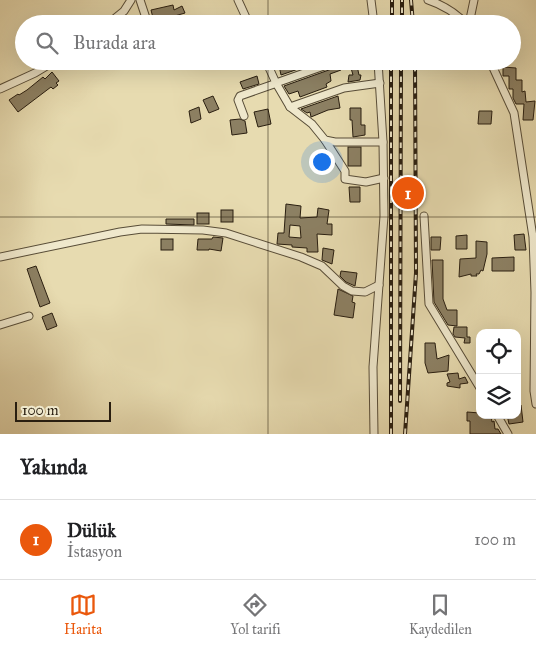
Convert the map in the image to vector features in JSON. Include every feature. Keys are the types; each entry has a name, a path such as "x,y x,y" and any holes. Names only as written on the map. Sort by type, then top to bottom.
{"street":[{"path":"119,15 132,0"},
{"path":"140,0 145,15"},
{"path":"238,0 245,15"},
{"path":"371,0 373,15"},
{"path":"428,0 441,4 458,15"},
{"path":"470,15 474,0"},
{"path":"0,89 40,70"},
{"path":"270,70 290,107 312,124 345,171 345,179 366,182 384,178"},
{"path":"244,116 238,100 240,96 313,70"},
{"path":"374,434 373,367 384,216 383,142 379,70"},
{"path":"494,70 514,113 533,238 535,288 534,391 536,404"},
{"path":"290,107 344,88 380,83"},
{"path":"324,140 335,142 383,142"},
{"path":"424,216 429,304 476,381"},
{"path":"0,257 142,229 203,230 226,233 301,257 322,266 343,286 352,291 365,292 379,285"},
{"path":"0,325 29,316"},
{"path":"499,419 508,434"}],"building":[{"path":"173,5 174,10 182,6 185,13 178,15 152,15 151,10"},
{"path":"280,70 295,70 281,75"},
{"path":"329,70 341,70 330,74 331,81 326,84 327,87 300,97 298,91 289,94 284,86"},
{"path":"352,70 358,70 359,75 361,75 360,80 348,82 349,75 353,75"},
{"path":"503,70 516,70 516,80 522,80 522,92 525,91 526,102 535,101 533,120 523,120 524,104 516,104 513,98 513,89 509,89 509,76 503,76"},
{"path":"52,72 59,81 56,83 58,85 53,89 51,87 18,112 9,100 27,90 43,77 45,79"},
{"path":"257,76 259,84 243,89 240,82"},
{"path":"213,96 219,109 209,113 203,100"},
{"path":"338,96 340,108 328,110 311,117 310,112 307,113 301,109"},
{"path":"199,107 201,119 191,123 189,111"},
{"path":"350,108 361,108 361,125 365,125 365,135 353,137"},
{"path":"268,109 271,124 258,127 254,112"},
{"path":"479,111 492,111 491,124 478,124"},
{"path":"240,119 245,121 247,133 232,135 230,120"},
{"path":"348,147 361,147 361,166 348,166"},
{"path":"349,187 360,187 360,202 350,202"},
{"path":"286,204 301,206 300,218 317,217 318,208 329,210 327,224 332,224 332,235 317,234 318,252 307,252 307,248 277,244 278,233 284,233","holes":["290,225 300,226 301,238 289,237"]},
{"path":"221,210 233,210 233,222 221,222"},
{"path":"197,213 209,213 209,224 197,224"},
{"path":"166,219 194,219 194,225 166,224"},
{"path":"524,234 526,250 515,250 514,235"},
{"path":"467,235 467,249 456,249 456,236"},
{"path":"213,237 223,238 221,251 197,250 198,239 212,239"},
{"path":"431,237 441,237 440,250 431,250"},
{"path":"161,239 173,239 173,250 161,250"},
{"path":"476,241 487,242 487,254 483,271 481,270 479,274 476,274 477,276 471,276 471,274 459,277 460,259 476,258"},
{"path":"323,248 334,250 332,264 322,260"},
{"path":"514,257 514,271 492,271 492,258"},
{"path":"432,260 443,260 443,299 447,310 457,310 457,326 448,325 434,302"},
{"path":"36,266 50,303 40,307 27,269"},
{"path":"341,271 357,273 355,286 346,282 340,276"},
{"path":"338,289 353,296 352,302 355,303 353,318 334,315"},
{"path":"52,313 57,326 47,330 42,317"},
{"path":"454,327 467,327 467,337 470,337 470,343 464,343 465,338 455,337 453,334"},
{"path":"425,343 435,343 437,359 449,355 448,371 428,373 425,363"},
{"path":"458,373 459,379 465,377 468,383 460,384 460,388 447,386 447,383 450,382 447,374"},
{"path":"521,405 523,422 509,424 508,419 521,419"},
{"path":"467,412 476,413 476,419 492,419 492,422 494,421 495,429 498,429 501,434 470,434 470,421 467,421"}],"railway":[{"path":"392,0 392,15"},
{"path":"402,0 402,15"},
{"path":"411,0 412,15"},
{"path":"391,70 391,434"},
{"path":"400,401 401,70"},
{"path":"405,434 416,273 415,70"}],"place":[{"name":"Dülük","path":"408,193"}]}
